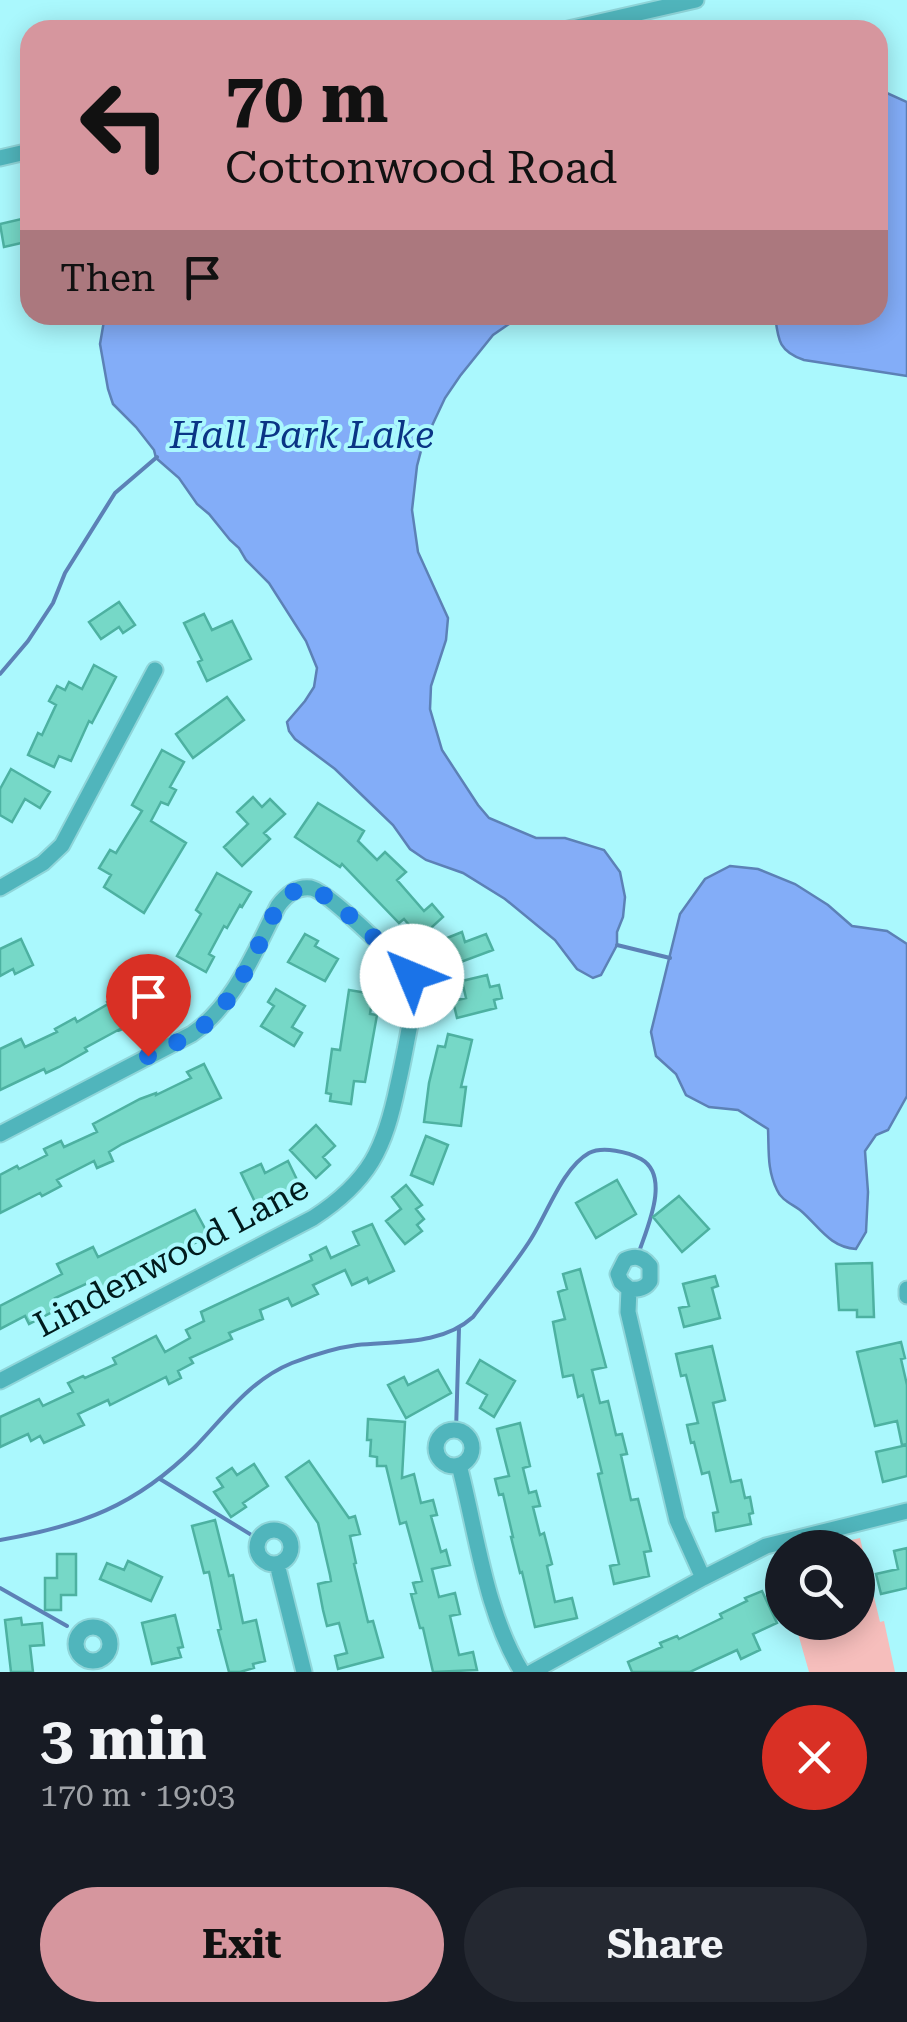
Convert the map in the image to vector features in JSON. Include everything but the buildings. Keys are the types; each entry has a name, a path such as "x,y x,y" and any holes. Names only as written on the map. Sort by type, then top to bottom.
{"street":[{"path":"608,20 696,0"},
{"path":"0,888 43,864 62,845 155,670"},
{"name":"Lindenwood Lane","path":"0,1134 192,1034 209,1021 236,987 278,906 294,891 319,891 412,976 416,992 388,1130 354,1186 313,1218 0,1381"},
{"path":"628,1289 628,1312 677,1520 703,1578"},
{"path":"458,1466 498,1624 522,1672"},
{"path":"532,1672 766,1546 907,1511"},
{"path":"277,1564 304,1672"}],"shaded area":[{"path":"875,1601 880,1622 884,1621 895,1672 809,1672 800,1640 875,1640"}],"water":[{"path":"888,93 907,102 907,376 804,360 789,353 776,325 888,325"},
{"name":"Hall Park Lake","path":"103,325 508,325 493,335 445,398 417,466 412,510 418,552 448,618 446,640 431,686 430,709 442,750 489,818 536,838 565,838 604,850 620,872 625,897 623,917 617,945 601,975 593,978 577,969 555,940 505,899 463,873 426,860 410,849 393,825 335,769 295,739 287,722 314,687 317,668 306,641 269,583 197,504 179,478 156,458 136,427 113,404 100,344"},
{"path":"730,866 758,869 795,884 852,926 887,931 907,944 907,1096 888,1130 876,1135 865,1151 866,1232 856,1249 831,1240 779,1193 770,1168 768,1129 738,1110 709,1107 686,1095 676,1074 656,1056 651,1032 680,914 705,879"}],"waterway":[{"path":"0,674 53,603 65,573 115,493 157,457"},
{"path":"617,945 670,958"},
{"path":"0,1540 82,1520 129,1499 173,1467 251,1389 292,1363 349,1346 433,1337 461,1326 473,1317 509,1271 563,1181 589,1153 623,1152 650,1167 656,1190 639,1252"},
{"path":"456,1431 459,1328"},
{"path":"160,1479 258,1539"},
{"path":"0,1588 67,1626"}],"route":[{"path":"148,1056 192,1034 223,1006 278,906 294,891 319,891 412,976"}]}
